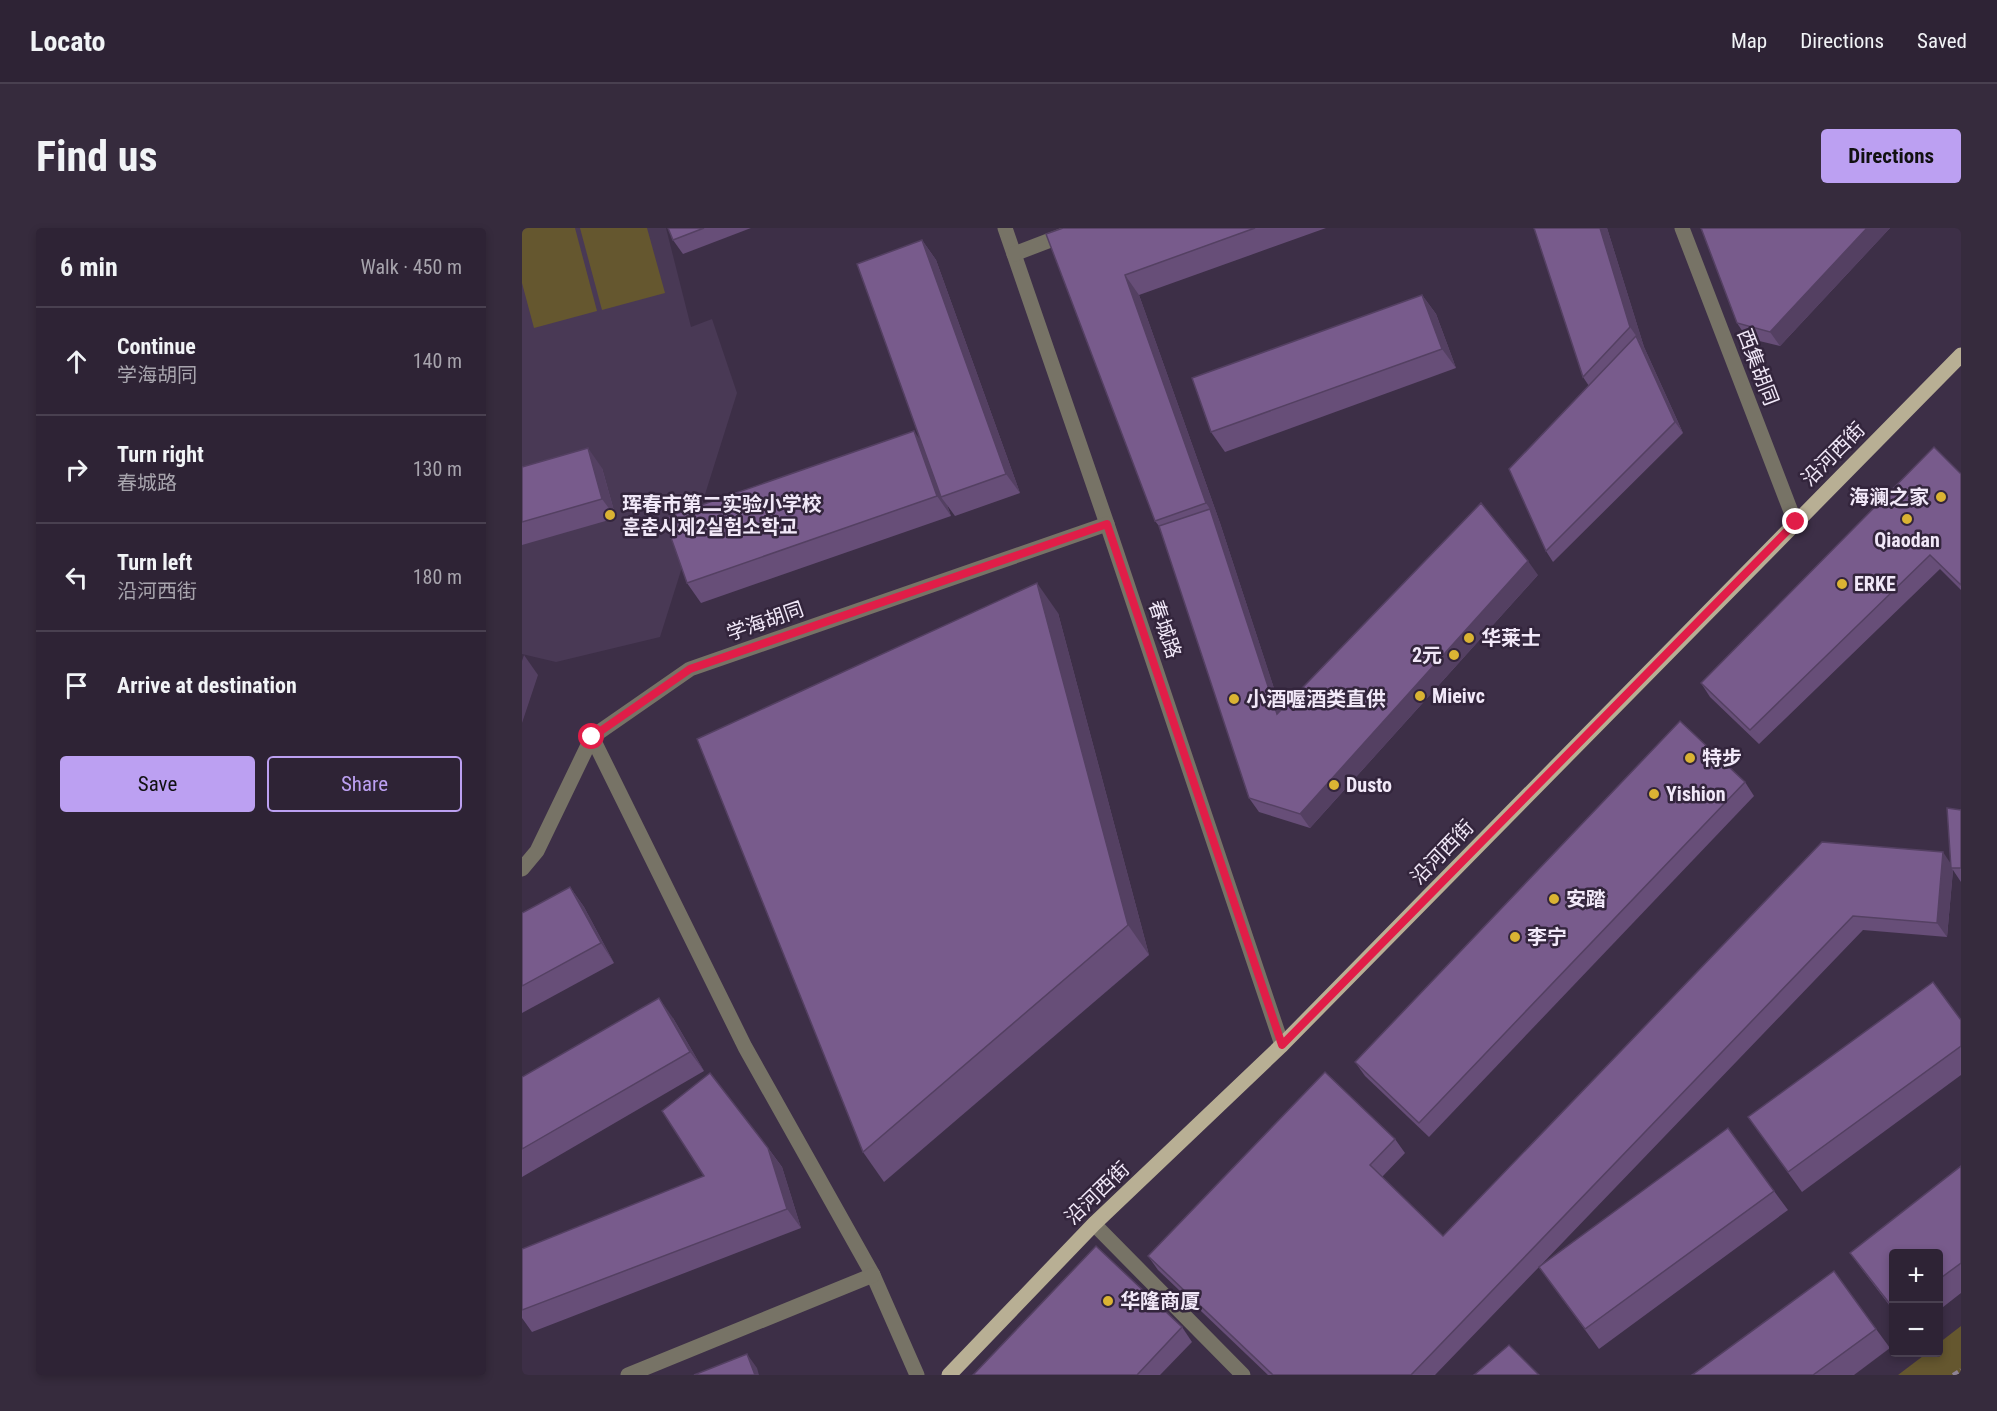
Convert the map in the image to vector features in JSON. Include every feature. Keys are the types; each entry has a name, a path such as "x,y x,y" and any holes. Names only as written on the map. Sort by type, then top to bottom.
{"main road":[{"name":"沿河西街","path":"949,1375 1094,1224 1282,1045 1961,355"}],"street":[{"name":"春城路","path":"1005,228 1282,1045"},
{"path":"1014,254 1082,228"},
{"name":"西集胡同","path":"1682,228 1796,522"},
{"name":"学海胡同","path":"522,869 537,851 592,737 690,669 1107,524"},
{"path":"592,737 745,1047 873,1275 917,1375"},
{"path":"1094,1224 1243,1375"},
{"path":"628,1375 873,1275"}],"path":[{"path":"1953,1375 1961,1370"}],"shaded area":[{"name":"珲春市第二实验小学校 훈춘시제2실험소학교","path":"522,228 666,228 691,327 712,319 737,393 660,637 556,662 522,654"},
{"path":"522,228 575,228 597,311 534,328 522,283"},
{"path":"580,228 647,228 665,293 602,310"},
{"path":"1961,1326 1961,1375 1898,1375 1922,1357 1943,1357 1943,1340"}],"building":[{"path":"668,228 704,228 673,240"},
{"path":"1063,228 1255,228 1125,275 1206,503 1155,521 1046,234"},
{"path":"1534,228 1600,228 1630,327 1583,377"},
{"path":"1701,228 1867,228 1770,332 1737,323"},
{"path":"922,240 1006,474 941,497 857,264"},
{"path":"1422,295 1442,349 1211,432 1192,378"},
{"path":"1636,336 1675,422 1546,551 1509,469"},
{"path":"914,431 937,496 687,583 664,518"},
{"path":"1934,447 1961,474 1961,585 1930,555 1750,730 1701,683"},
{"path":"588,448 602,499 522,522 522,467"},
{"path":"1481,503 1528,561 1300,814 1249,798 1159,526 1210,509 1277,714"},
{"path":"1037,583 1128,925 863,1152 697,739"},
{"path":"1680,721 1745,782 1419,1123 1355,1062"},
{"path":"1947,808 1961,810 1961,868 1951,868"},
{"path":"1822,842 1943,852 1937,923 1853,916 1411,1375 1273,1375 1148,1256 1325,1072 1395,1139 1370,1165 1443,1236"},
{"path":"570,887 601,943 522,986 522,913"},
{"path":"1933,982 1961,1020 1961,1046 1788,1172 1748,1117"},
{"path":"659,998 690,1052 522,1149 522,1077"},
{"path":"710,1073 768,1148 787,1209 522,1310 522,1249 704,1176 662,1111"},
{"path":"1728,1128 1774,1191 1585,1329 1539,1267"},
{"path":"1961,1166 1961,1263 1943,1276 1943,1249 1889,1249 1889,1303 1850,1253"},
{"name":"华隆商厦","path":"1096,1246 1182,1327 1137,1375 973,1375"},
{"path":"1834,1271 1876,1329 1813,1375 1692,1375"},
{"path":"1509,1345 1539,1375 1474,1375"},
{"path":"747,1354 755,1375 694,1375"}],"place":[{"name":"海澜之家","path":"1941,497"},
{"name":"珲春市第二实验小学校 훈춘시제2실험소학교","path":"610,515"},
{"name":"Qiaodan","path":"1907,519"},
{"name":"ERKE","path":"1842,584"},
{"name":"华莱士","path":"1469,638"},
{"name":"2元","path":"1454,655"},
{"name":"Mieivc","path":"1420,696"},
{"name":"小酒喔酒类直供","path":"1234,699"},
{"name":"特步","path":"1690,758"},
{"name":"Dusto","path":"1334,785"},
{"name":"Yishion","path":"1654,794"},
{"name":"安踏","path":"1554,899"},
{"name":"李宁","path":"1515,937"},
{"name":"华隆商厦","path":"1108,1301"}],"route":[{"path":"592,737 690,669 1107,524 1282,1045 1796,522"}]}
